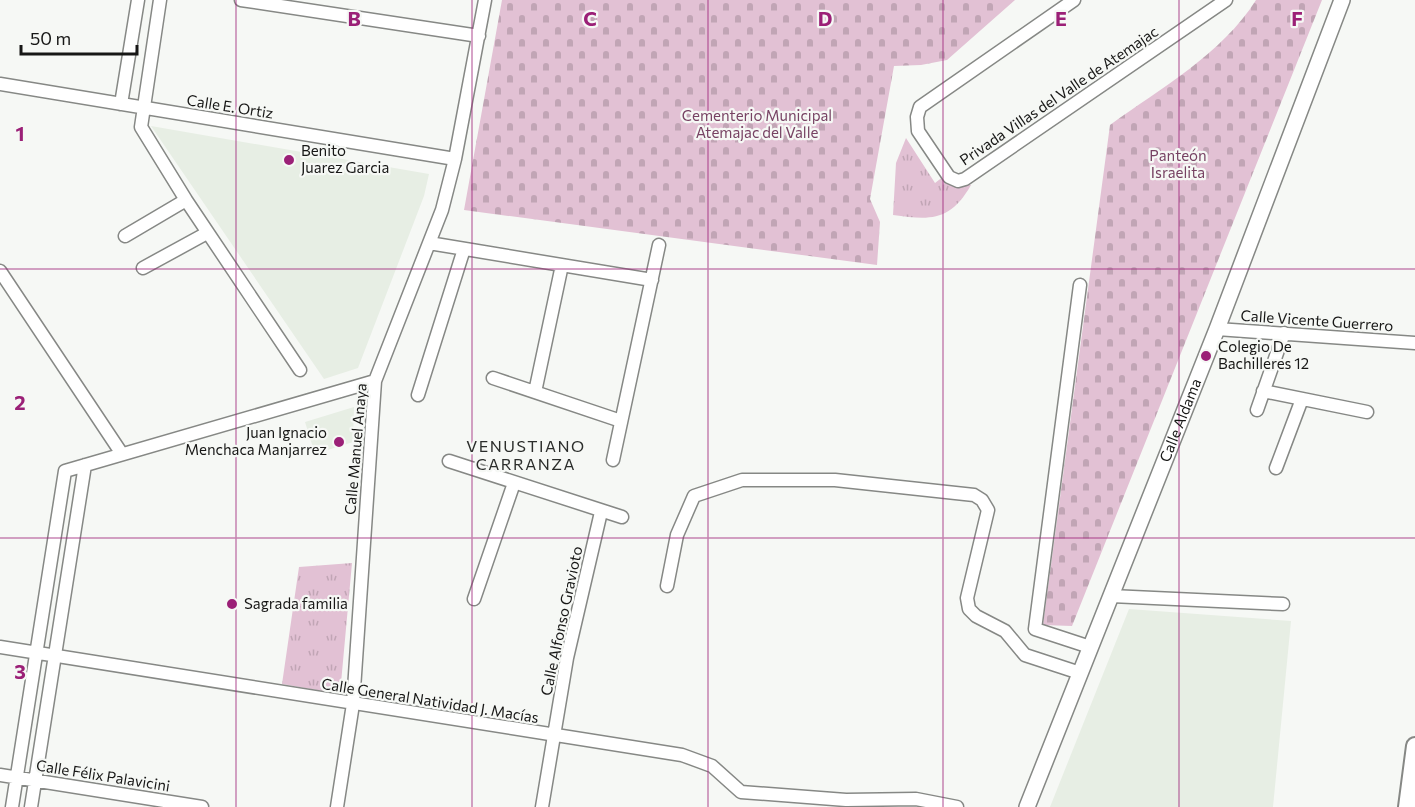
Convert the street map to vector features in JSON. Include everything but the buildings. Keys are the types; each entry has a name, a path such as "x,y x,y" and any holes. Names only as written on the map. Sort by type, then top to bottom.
{"main road":[{"path":"1407,807 1415,746"}],"street":[{"path":"121,104 138,0"},
{"path":"160,0 141,127 207,233 300,370"},
{"path":"241,0 479,36"},
{"name":"Calle Manuel Anaya","path":"338,807 353,704 375,381 442,210 455,159 485,0"},
{"name":"Privada Villas del Valle de Atemajac","path":"1074,0 920,106 917,117 918,130 949,177 958,180 965,179 1226,0"},
{"name":"Calle Aldama","path":"1027,807 1217,329 1342,0"},
{"name":"Calle E. Ortiz","path":"0,84 455,159"},
{"path":"125,236 186,200"},
{"path":"143,268 207,233"},
{"path":"429,243 652,280"},
{"path":"613,460 659,245"},
{"path":"418,395 464,249"},
{"path":"535,392 562,265"},
{"path":"0,271 122,454"},
{"path":"1080,285 1035,625 1038,632 1090,647"},
{"name":"Calle Vicente Guerrero","path":"1217,329 1415,343"},
{"path":"1257,410 1284,333"},
{"path":"493,378 621,421"},
{"path":"12,807 65,471 375,381"},
{"path":"1263,392 1367,412"},
{"path":"1276,468 1302,399"},
{"path":"449,461 622,517"},
{"path":"31,807 85,465"},
{"path":"667,586 677,535 694,496 742,480 836,480 974,495 982,500 988,510 967,598 969,609 976,616 1005,631 1024,655 1080,673"},
{"path":"474,599 513,483"},
{"name":"Calle Alfonso Gravioto","path":"542,807 567,658 601,512"},
{"path":"1110,597 1283,604"},
{"name":"Calle General Natividad J. Macías","path":"0,647 682,755 712,766 741,792 846,800 916,799 957,807"},
{"name":"Calle Félix Palavicini","path":"0,775 202,807"}],"shaded area":[{"path":"151,126 429,174 424,196 358,368 324,379"},
{"path":"354,407 353,442 315,454 305,422"},
{"path":"1129,609 1291,621 1273,807 1050,807"}],"green space":[{"name":"Cementerio Municipal Atemajac del Valle","path":"502,0 1015,0 947,60 921,65 894,66 870,199 880,222 877,265 464,210"},
{"name":"Panteón Israelita","path":"1256,0 1322,0 1072,626 1043,625 1110,125 1208,54 1242,19"},
{"path":"906,138 935,183 944,176 955,184 971,185 955,206 947,212 938,216 918,218 893,215 896,163"},
{"path":"352,563 340,694 282,684 299,567"}],"place":[{"name":"Benito Juarez Garcia","path":"289,160"},
{"name":"Colegio De Bachilleres 12","path":"1206,356"},
{"name":"Juan Ignacio Menchaca Manjarrez","path":"339,442"},
{"name":"Sagrada familia","path":"232,604"}],"district":[{"name":"VENUSTIANO CARRANZA","path":"526,455"}]}
